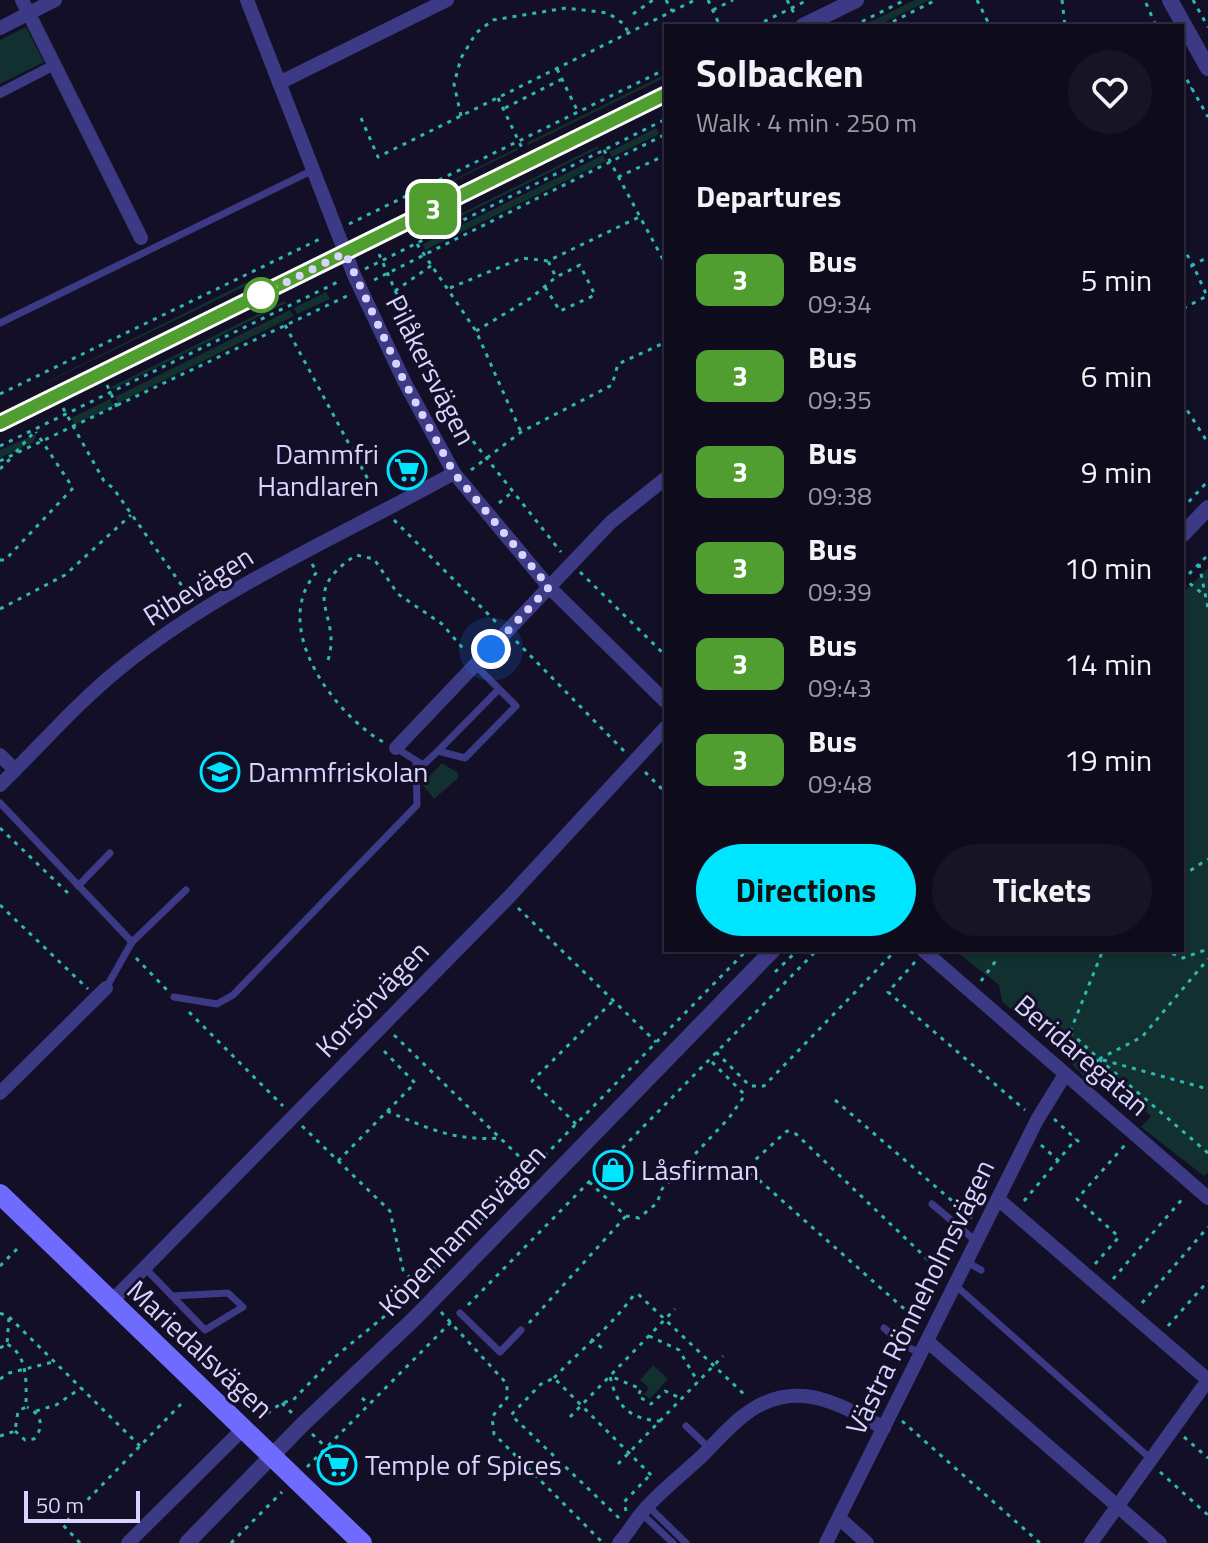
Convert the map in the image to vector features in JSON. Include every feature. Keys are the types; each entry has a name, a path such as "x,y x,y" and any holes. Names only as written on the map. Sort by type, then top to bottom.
{"main road":[{"name":"Mariedalsvägen","path":"0,1194 362,1543"}],"street":[{"path":"0,28 25,7 55,0"},
{"name":"Pilåkersvägen","path":"247,0 354,275 404,381 457,477 549,587 664,700"},
{"path":"279,83 447,0"},
{"path":"807,24 856,0"},
{"path":"1170,0 1183,24"},
{"path":"25,7 141,238"},
{"path":"1184,25 1208,68"},
{"path":"0,93 54,65"},
{"path":"0,423 664,95"},
{"name":"Ribevägen","path":"0,785 119,669 201,613 305,551 457,477"},
{"path":"396,748 611,522 664,480"},
{"path":"1184,533 1208,508"},
{"name":"Korsörvägen","path":"110,1303 508,898 664,729"},
{"path":"0,755 15,770"},
{"name":"Köpenhamnsvägen","path":"187,1543 771,952"},
{"name":"Beridaregatan","path":"925,952 1208,1198"},
{"path":"0,1093 101,992"},
{"name":"Västra Rönneholmsvägen","path":"826,1543 998,1199 1044,1118 1070,1081"},
{"path":"998,1199 1208,1380 1091,1543"},
{"path":"927,1342 1160,1543"},
{"path":"619,1543 633,1528 639,1511 751,1408 785,1397 826,1400 884,1428"},
{"path":"128,1543 244,1428"},
{"path":"839,1518 867,1543"}],"lane":[{"path":"0,323 311,171"},
{"path":"438,751 465,758 516,706 475,665"},
{"path":"396,748 423,765 499,689"},
{"path":"174,997 217,1004 233,995 417,805 416,761"},
{"path":"0,803 132,942"},
{"path":"78,886 110,853"},
{"path":"101,992 132,942 186,890"},
{"path":"932,1204 980,1236"},
{"path":"967,1262 981,1270"},
{"path":"145,1268 172,1296 205,1330 243,1307 228,1293 172,1296"},
{"path":"955,1285 1150,1461"},
{"path":"460,1313 500,1352 521,1330"},
{"path":"884,1328 905,1346 927,1342"},
{"path":"686,1426 709,1448"},
{"path":"639,1511 673,1543"},
{"path":"639,1511 686,1543"}],"path":[{"path":"633,14 653,0"},
{"path":"666,0 672,11"},
{"path":"361,118 378,157 695,0"},
{"path":"708,0 719,24"},
{"path":"713,10 733,0"},
{"path":"787,0 791,8"},
{"path":"759,24 808,0"},
{"path":"857,24 905,0"},
{"path":"888,24 936,0"},
{"path":"977,0 989,24"},
{"path":"1062,0 1065,24"},
{"path":"1193,0 1208,27"},
{"path":"1146,3 1155,24"},
{"path":"461,116 454,84 461,58 476,33 493,20 566,8 608,13 624,24 628,33"},
{"path":"557,68 578,112"},
{"path":"0,394 664,70"},
{"path":"1184,74 1208,117"},
{"path":"503,109 562,79"},
{"path":"1184,93 1192,88"},
{"path":"498,98 519,141"},
{"path":"0,446 354,275 664,120"},
{"path":"0,461 361,290 386,272 664,135"},
{"path":"604,150 664,261"},
{"path":"618,177 664,156"},
{"path":"364,217 429,367 483,459 571,564 664,654"},
{"path":"450,288 522,258 548,261 639,217"},
{"path":"437,224 440,231"},
{"path":"416,242 450,288 476,331 521,432"},
{"path":"1184,249 1208,297 1184,308"},
{"path":"1184,271 1208,257"},
{"path":"548,261 556,277"},
{"path":"395,291 432,265"},
{"path":"476,331 556,277 580,265 595,295 560,311 545,287"},
{"path":"249,271 254,280"},
{"path":"285,325 385,511 664,791"},
{"path":"457,477 521,432 612,385 618,364 664,343"},
{"path":"111,394 117,407"},
{"path":"1184,405 1208,443"},
{"path":"67,415 104,481 201,613"},
{"path":"0,560 5,560 73,488 36,430"},
{"path":"0,469 36,430"},
{"path":"1184,507 1208,481"},
{"path":"0,609 65,575 131,515"},
{"path":"305,551 317,572 309,581 299,616 314,670 337,702 376,738 396,748"},
{"path":"328,660 332,648 323,600 325,586 333,574 356,555 374,559 398,594 442,624 475,665"},
{"path":"1184,578 1208,555"},
{"path":"1199,564 1208,608"},
{"path":"1184,580 1204,595"},
{"path":"1184,875 1208,859"},
{"path":"508,898 656,1042"},
{"path":"0,905 101,992"},
{"path":"1168,952 1183,958 1208,949"},
{"path":"263,1416 282,1403 293,1400 336,1356 396,1307 415,1284 533,1169 745,952"},
{"path":"312,1462 815,952"},
{"path":"716,1052 750,1086 764,1086 894,952"},
{"path":"923,952 888,992 1044,1118 1077,1140 1021,1204"},
{"path":"1039,1053 1070,1032 1102,952"},
{"path":"972,993 998,958"},
{"path":"730,959 740,968"},
{"path":"1070,1081 1099,1059 1142,1037 1208,959"},
{"path":"174,997 390,1211 403,1270 430,1300"},
{"path":"576,1124 532,1081 613,1001"},
{"path":"383,1024 533,1169"},
{"path":"1070,1032 1208,1153"},
{"path":"338,1161 415,1083 370,1037"},
{"path":"589,1182 626,1216 639,1218 657,1203 662,1189 729,1118 745,1095 709,1059"},
{"path":"1099,1059 1208,1089"},
{"path":"835,1100 980,1236"},
{"path":"387,1111 428,1129 468,1140 501,1138"},
{"path":"927,1342 910,1316 750,1172 755,1160 787,1131 796,1134 955,1285"},
{"path":"1038,1143 1059,1161"},
{"path":"1093,1266 1119,1237 1077,1199 1127,1143"},
{"path":"1111,1282 1187,1194"},
{"path":"521,1330 626,1216"},
{"path":"1139,1306 1208,1227"},
{"path":"0,1266 19,1247"},
{"path":"1166,1329 1208,1281"},
{"path":"622,1521 511,1415 541,1384 554,1378 591,1339 611,1326 636,1294 747,1397"},
{"path":"570,1417 675,1309"},
{"path":"0,1313 9,1317 115,1418 140,1446"},
{"path":"7,1344 9,1317"},
{"path":"451,1322 507,1384 507,1398 492,1417 494,1434 603,1543"},
{"path":"649,1336 679,1350 698,1382"},
{"path":"591,1339 603,1349"},
{"path":"0,1348 7,1344"},
{"path":"7,1344 15,1348 25,1368 26,1407"},
{"path":"618,1464 723,1356"},
{"path":"0,1379 25,1368 54,1362"},
{"path":"610,1376 633,1383 641,1389 638,1396 651,1404 665,1391 682,1399"},
{"path":"610,1376 613,1392 626,1413 636,1418 661,1421"},
{"path":"554,1378 652,1476 624,1502 639,1511"},
{"path":"36,1411 56,1405 81,1388"},
{"path":"362,1398 369,1404"},
{"path":"80,1543 63,1525 181,1404"},
{"path":"26,1407 36,1411 41,1419 40,1432 34,1439 25,1440 15,1431 18,1411 26,1407"},
{"path":"892,1412 1040,1543"},
{"path":"1174,1428 1208,1458"},
{"path":"0,1436 15,1431"},
{"path":"1150,1461 1208,1515"},
{"path":"231,1543 284,1490"}],"green space":[{"path":"915,0 930,0 881,24 866,24"},
{"path":"26,27 44,62 0,84 0,40"},
{"path":"664,75 664,78 527,143"},
{"path":"656,128 659,134 612,157 609,152"},
{"path":"517,148 518,150 368,222"},
{"path":"599,148 443,225 442,223"},
{"path":"603,155 606,161 425,250 423,244"},
{"path":"247,282 248,285 0,405"},
{"path":"326,292 330,299 297,314 294,308"},
{"path":"284,301 286,303 113,389 111,387"},
{"path":"290,310 294,316 118,403 115,397"},
{"path":"110,399 114,406 74,425 71,418"},
{"path":"36,434 34,442 0,458 0,450"},
{"path":"1208,568 1208,1172 1204,1176 1141,1127 1151,1116 1103,1075 1088,1081 1071,1063 1076,1052 1046,1025 1026,1021 1002,1002 999,985 957,952 1184,952 1184,592"},
{"path":"442,763 458,773 458,778 434,799 422,784"},
{"path":"653,1365 668,1379 650,1399 644,1394 649,1388 640,1380"}],"bus line":[{"name":"3","path":"0,423 664,95"}],"place":[{"name":"Dammfri Handlaren","path":"407,470"},
{"name":"Dammfriskolan","path":"220,772"},
{"name":"Låsfirman","path":"613,1170"},
{"name":"Temple of Spices","path":"337,1465"}],"route":[{"path":"261,295 345,253 404,381 454,473 549,587 491,649"}]}
